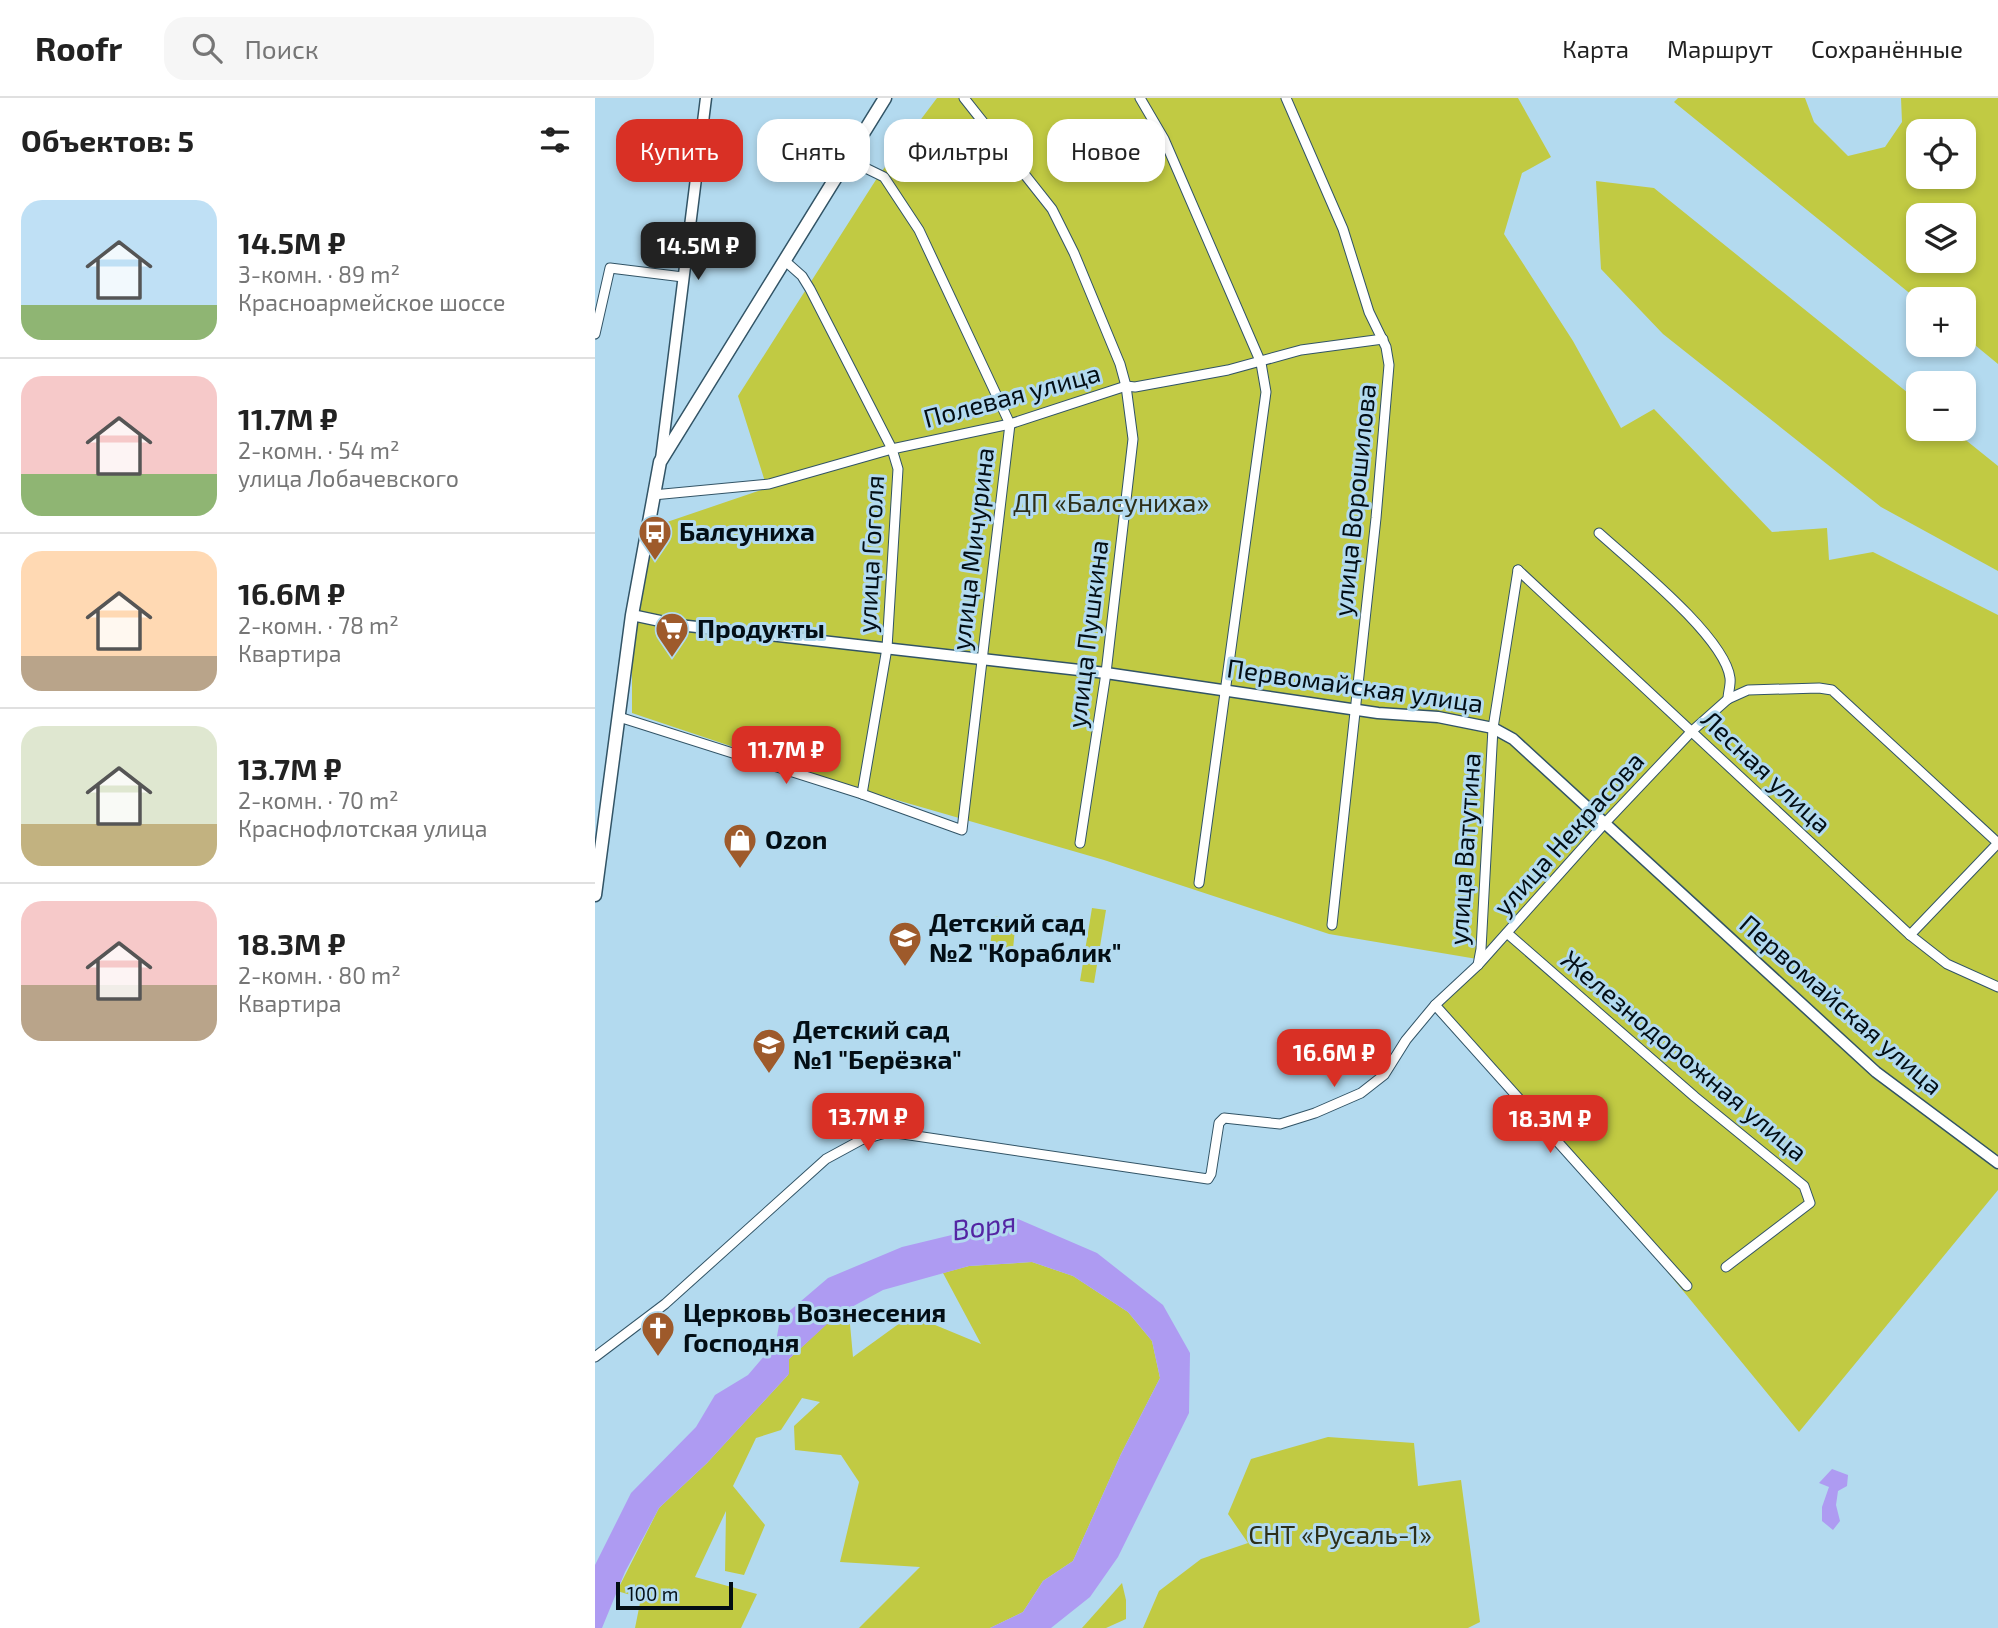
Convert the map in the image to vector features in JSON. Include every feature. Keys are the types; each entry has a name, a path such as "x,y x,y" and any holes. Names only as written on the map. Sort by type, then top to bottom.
{"main road":[{"path":"870,121 885,98"},
{"path":"595,895 632,615 660,462 832,182"}],"street":[{"path":"660,462 706,98"},
{"name":"улица Пушкина","path":"964,98 1052,209 1074,253 1115,352 1126,386 1133,439 1106,673 1080,843"},
{"path":"1140,98 1164,139 1261,363 1266,392 1199,883"},
{"name":"улица Ворошилова","path":"1286,98 1343,229 1369,312 1388,355 1376,519 1332,925"},
{"name":"улица Мичурина","path":"862,794 962,830 1010,424 919,230 884,177 870,170"},
{"name":"улица Гоголя","path":"784,260 802,276 810,289 892,449 898,469 887,648 862,794"},
{"path":"595,334 610,268 683,277"},
{"name":"Полевая улица","path":"653,495 769,484 892,449 1010,424 1126,386 1135,387 1261,363 1301,350 1383,339"},
{"path":"669,403 675,412 694,409"},
{"path":"1599,533 1706,631 1721,654 1730,678 1728,699 1748,690 1832,690 1998,843 1994,853 1910,935"},
{"name":"улица Ватутина","path":"1478,965 1493,728 1518,570"},
{"name":"Лесная улица","path":"1518,570 1910,935 1947,964 1998,986"},
{"name":"Первомайская улица","path":"632,615 679,625 1106,673 1225,692 1438,718 1493,728 1513,739 1876,1072 1998,1163"},
{"name":"улица Некрасова","path":"595,1357 665,1304 826,1160 845,1147 870,1137 889,1132 1208,1179 1221,1120 1229,1118 1280,1124 1315,1113 1361,1093 1384,1075 1406,1040 1435,1005 1478,965 1604,824 1692,732 1728,699"},
{"path":"619,717 862,794"},
{"name":"Железнодорожная улица","path":"1507,933 1695,1097 1804,1186 1809,1203 1726,1267"},
{"path":"1435,1005 1687,1286"}],"green space":[{"name":"ДП «Балсуниха»","path":"937,98 1518,98 1551,157 1522,173 1504,234 1573,341 1621,428 1654,409 1772,532 1827,528 1829,560 1873,552 1998,615 1998,1190 1799,1432 1601,1191 1437,1008 1477,959 1329,934 1104,860 862,790 632,713 632,615 640,573 667,522 767,488 738,396 884,168 884,182 1033,182 1033,119 921,119"},
{"path":"1678,98 1805,98 1814,122 1848,156 1885,147 1902,122 1901,98 1998,98 1998,364 1976,346 1976,287 1906,287 1906,290 1674,102"},
{"path":"1596,181 1654,188 1906,391 1906,441 1967,441 1998,466 1998,571 1881,507 1663,334 1601,269"},
{"path":"1092,908 1106,910 1094,983 1080,981"},
{"path":"994,916 1016,919 1013,949 1007,949 1006,960 994,959 995,947 990,946"},
{"path":"1032,1262 1073,1276 1128,1312 1152,1341 1160,1378 1121,1454 1073,1561 1043,1581 1023,1612 990,1628 859,1628 920,1567 840,1562 859,1482 841,1455 795,1450 794,1426 820,1402 802,1398 781,1430 756,1438 733,1486 765,1525 744,1575 725,1571 726,1511 695,1577 757,1594 741,1628 635,1628 641,1598 617,1591 659,1508 707,1463 788,1375 789,1359 837,1314 850,1324 853,1357 911,1315 981,1344 943,1273 969,1266"},
{"name":"СНТ «Русаль-1»","path":"1328,1437 1414,1443 1418,1486 1461,1480 1480,1622 1468,1628 1143,1628 1159,1591 1201,1559 1248,1543 1228,1514 1251,1459"},
{"path":"1122,1583 1126,1619 1106,1628 1082,1628"}],"shaded area":[{"path":"1018,1219 1097,1253 1163,1305 1190,1353 1189,1413 1118,1557 1090,1597 1051,1628 990,1628 1023,1612 1043,1581 1073,1561 1121,1454 1160,1378 1152,1341 1128,1312 1073,1276 1032,1262 969,1266 883,1290 837,1315 789,1359 789,1374 707,1463 659,1508 625,1572 602,1628 595,1628 595,1565 631,1493 696,1427 715,1395 748,1375 776,1342 780,1319 828,1278 902,1247"},
{"path":"1832,1469 1848,1475 1847,1486 1838,1491 1836,1505 1840,1521 1833,1530 1822,1521 1822,1507 1829,1487 1819,1483"}],"place":[{"name":"Балсуниха","path":"655,562"},
{"name":"Продукты","path":"672,659"},
{"name":"Ozon","path":"740,870"},
{"name":"Детский сад №2 \"Кораблик\"","path":"905,968"},
{"name":"Детский сад №1 \"Берёзка\"","path":"769,1075"},
{"name":"Церковь Вознесения Господня","path":"658,1358"}],"water label":[{"name":"Воря","path":"984,1226"}]}
